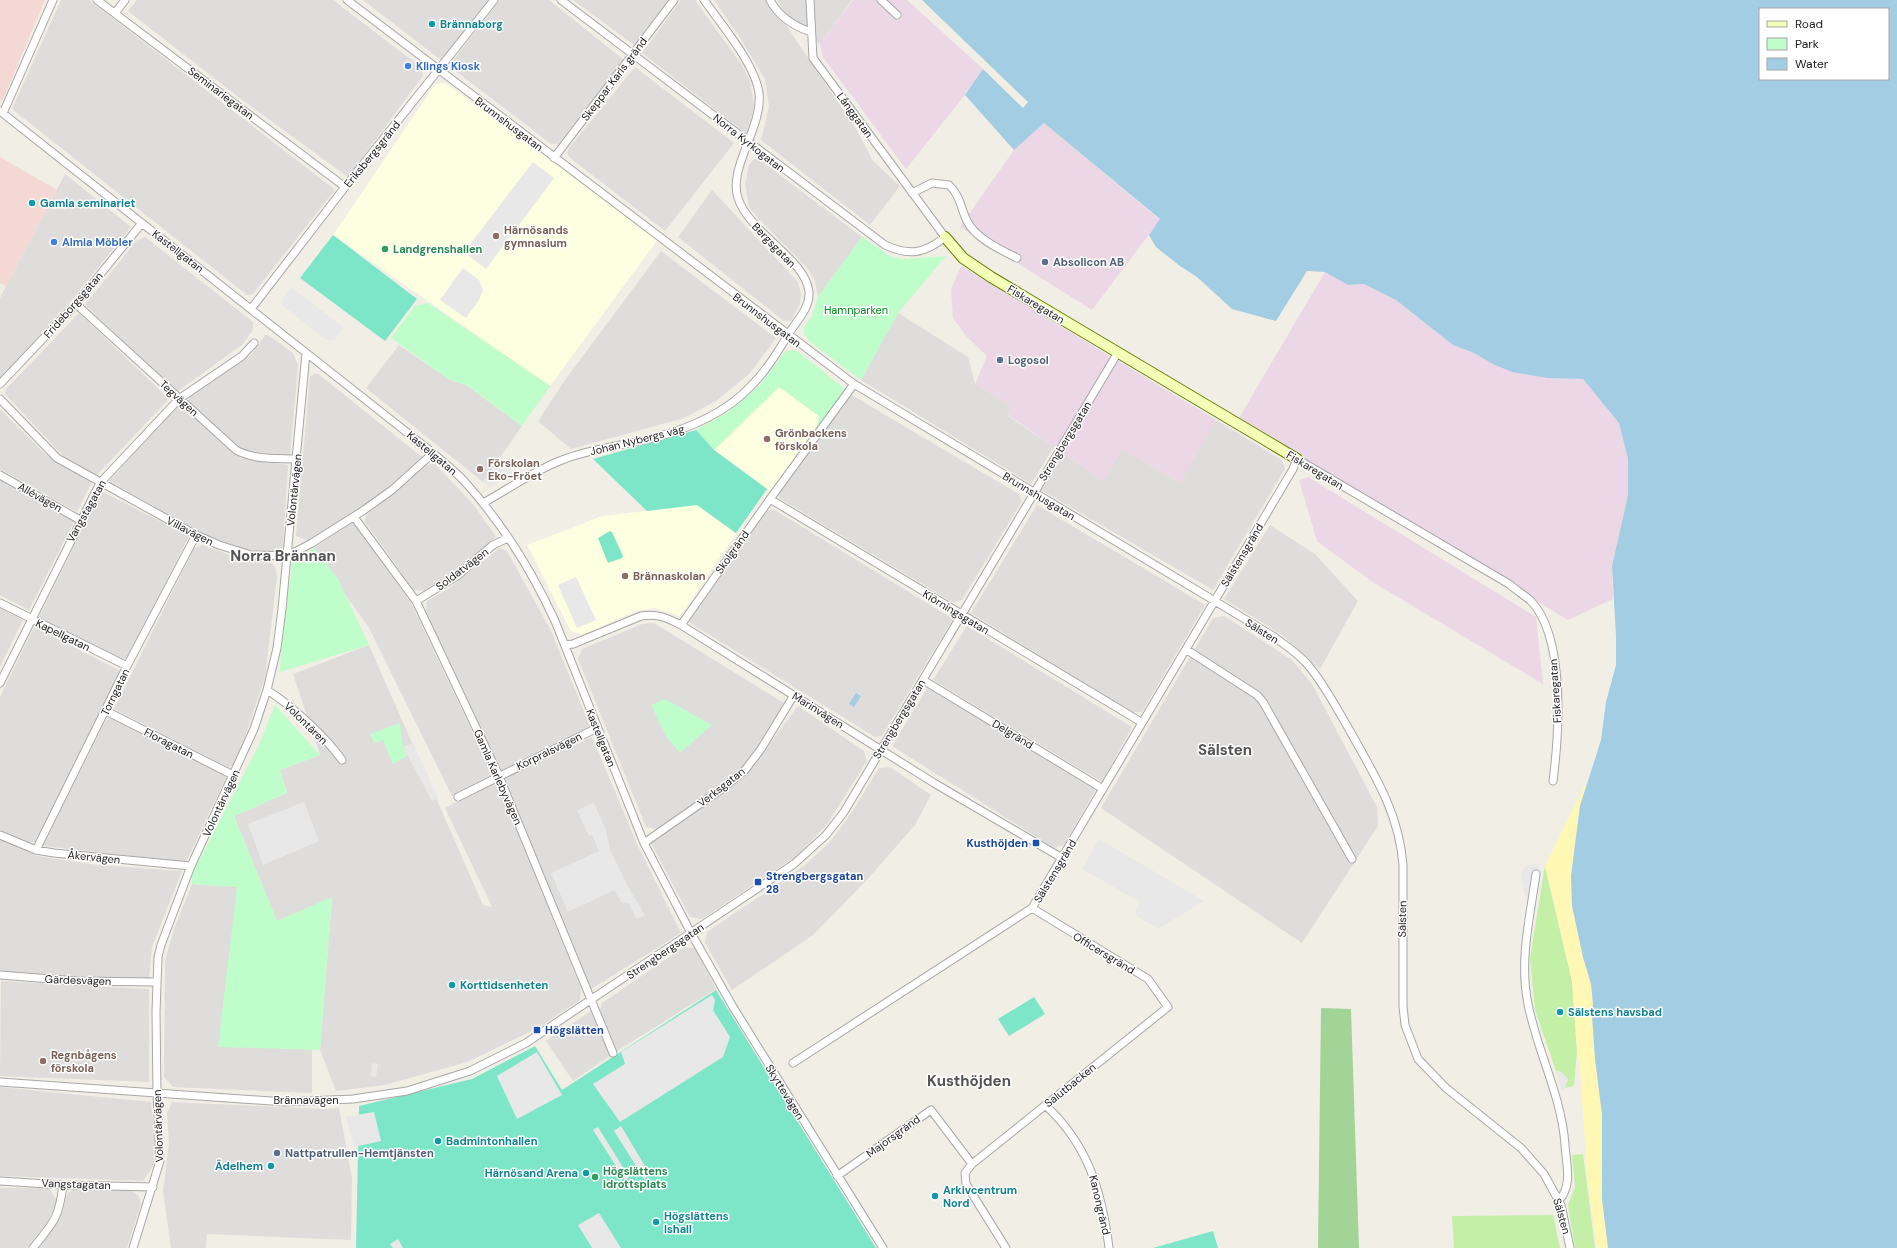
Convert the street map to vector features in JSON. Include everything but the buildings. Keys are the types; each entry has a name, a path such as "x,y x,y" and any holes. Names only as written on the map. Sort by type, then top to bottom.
{"street":[{"path":"1,112 53,0"},
{"name":"Seminariegatan","path":"97,0 345,187"},
{"path":"115,13 125,0"},
{"name":"Brunnshusgatan","path":"346,0 854,384 1214,601"},
{"name":"Eriksbergsgränd","path":"251,309 345,187 494,0"},
{"name":"Norra Kyrkogatan","path":"561,0 885,245 899,251 916,252 932,247 945,237"},
{"name":"Skeppar Karls gränd","path":"554,158 674,0"},
{"name":"Bergsgatan","path":"704,0 747,63 756,80 760,106 737,180 737,196 753,225 795,266 805,279 809,291 809,300 802,317 788,335"},
{"path":"770,0 773,6 793,26 811,32"},
{"name":"Långgatan","path":"810,0 813,58 945,237"},
{"path":"881,0 897,15"},
{"name":"Kastellgatan","path":"1,112 433,453 464,481 483,503 508,538 541,590 644,843 691,933"},
{"path":"912,193 932,183 949,185 958,196 971,228 977,234 1017,258"},
{"name":"Frideborgsgatan","path":"0,384 76,304 142,223"},
{"name":"Fiskaregatan","path":"945,237 973,266 1118,354 1509,584 1531,602 1545,628 1552,648 1555,670 1558,696 1558,742 1553,781"},
{"name":"Tegvägen","path":"76,304 236,450 245,455 261,458 297,459"},
{"name":"Johan Nybergs väg","path":"483,503 544,467 564,459 688,427 711,416 733,402 751,387 782,346 788,335"},
{"name":"Vangstagatan","path":"0,683 30,619 100,483 179,398 242,356 254,343"},
{"name":"Volontärvägen","path":"134,1248 160,1161 156,1093 156,982 158,957 164,932 191,866 254,729 267,690 277,648 297,459 306,353"},
{"name":"Strengbergsgatan","path":"591,1001 762,887 810,851 826,835 844,812 1118,354"},
{"name":"Skolgränd","path":"681,625 854,384"},
{"name":"Villavägen","path":"0,399 57,458 196,535 218,545 251,555 287,556 312,543 392,490 433,453"},
{"name":"Sälstensgränd","path":"793,1063 1032,908 1141,722 1186,650 1293,469 1297,459"},
{"name":"Allévägen","path":"0,475 80,520"},
{"name":"Kiörningsgatan","path":"771,500 1141,722"},
{"name":"Gamla Karlebyvägen","path":"354,516 416,601 499,776 613,1053"},
{"name":"Torngatan","path":"36,850 127,666 196,535"},
{"name":"Soldatvägen","path":"416,601 457,576 493,545 508,538"},
{"name":"Sälsten","path":"1214,601 1273,636 1293,650 1316,676 1334,703 1384,793 1393,811 1401,845 1403,865 1403,1006 1405,1025 1418,1059 1446,1088 1521,1148 1544,1174 1559,1200 1568,1232 1570,1248"},
{"name":"Kapellgatan","path":"0,603 127,666"},
{"name":"Marinvägen","path":"564,645 573,644 650,614 664,617 681,625 934,783 1062,858"},
{"path":"1186,650 1257,695 1263,702 1352,859"},
{"name":"Delgränd","path":"923,680 1103,789"},
{"name":"Volontären","path":"267,690 281,698 334,749 342,760"},
{"name":"Verksgatan","path":"644,843 723,788 744,770 761,749 794,695"},
{"name":"Floragatan","path":"106,711 233,775"},
{"name":"Korpralsvägen","path":"458,797 597,728"},
{"name":"Åkervägen","path":"0,835 36,850 191,866"},
{"path":"1536,874 1524,957 1525,987 1539,1045 1562,1118 1567,1185 1564,1195 1559,1200"},
{"name":"Officersgränd","path":"1032,908 1148,980 1168,1007"},
{"name":"Skyttevägen","path":"691,933 741,1021 883,1248"},
{"name":"Gärdesvägen","path":"0,975 77,981 156,982"},
{"name":"Brännavägen","path":"0,1082 312,1102 353,1100 407,1091 470,1071 537,1037 591,1001"},
{"name":"Salutbacken","path":"972,1164 1168,1007"},
{"name":"Kanongränd","path":"1045,1105 1068,1129 1085,1156 1093,1174 1109,1248"},
{"name":"Majorsgränd","path":"838,1176 932,1110 972,1164"},
{"path":"972,1164 965,1173 966,1184 1006,1248"},
{"name":"Vangstagatan","path":"0,1180 62,1185 153,1187"},
{"path":"34,1248 57,1217 60,1209 62,1185"}],"shaded area":[{"path":"0,0 45,0 2,102 0,100"},
{"path":"61,0 89,0 333,188 334,191 253,294 247,295 12,109"},
{"path":"137,0 333,0 422,68 423,76 348,177 241,99 128,11"},
{"path":"363,0 488,0 441,60"},
{"path":"500,0 549,0 624,60 558,144 551,144 453,69 451,63"},
{"path":"573,0 668,0 634,45"},
{"path":"681,0 695,0 742,65 750,82 754,105 748,135 642,53"},
{"path":"714,0 769,0 855,127 873,161 900,186 870,225 761,140 769,107 765,79 740,38"},
{"path":"777,0 852,0 820,44 786,14"},
{"path":"853,0 907,0 983,69 965,95 906,169 823,57 820,44"},
{"path":"635,67 734,143 665,231 569,157 567,153 569,148"},
{"name":"Härnösands gymnasium","path":"445,83 659,238 550,386 333,235 434,86 436,84"},
{"path":"1044,123 1160,220 1092,310 960,227 1014,150"},
{"path":"0,157 57,190 6,286 0,283"},
{"path":"756,157 862,237 818,297 815,281 808,269 749,207 745,184 749,165"},
{"path":"533,162 554,178 486,269 464,252"},
{"path":"65,174 131,227 71,301 0,379 0,298"},
{"path":"712,190 798,282 801,294 800,304 791,321 784,321 678,237"},
{"path":"145,237 253,322 253,330 243,344 177,392 85,305 136,241"},
{"path":"661,251 776,338 749,374 716,401 684,418 571,449 538,421 565,380"},
{"path":"961,266 1216,420 1180,483 1122,449 1103,481 1008,415 1010,405 975,384 987,356 967,337 953,318 951,289"},
{"path":"463,268 479,280 483,290 479,300 466,318 440,300"},
{"path":"1325,272 1348,285 1364,284 1396,300 1453,345 1474,353 1506,369 1547,378 1583,379 1619,423 1628,459 1628,495 1612,566 1613,599 1568,620 1239,418"},
{"path":"291,287 343,327 334,340 326,340 282,305 282,299"},
{"path":"79,313 169,399 96,476 66,459 5,394 6,389"},
{"path":"898,313 968,357 975,384 1010,405 1008,416 1054,447 1031,484 861,380"},
{"path":"265,335 268,335 293,353 298,365 290,456 243,450 190,404 188,397 251,355"},
{"path":"399,345 450,380 466,385 522,426 483,482 366,388"},
{"path":"317,373 422,457 387,490 309,541 296,536 310,376"},
{"name":"Grönbackens förskola","path":"779,387 819,416 817,428 772,492 714,450"},
{"path":"850,394 1019,494 1022,501 962,600 954,603 779,498 779,492"},
{"path":"179,404 240,458 288,465 283,546 279,554 251,552 201,533 109,481"},
{"path":"0,409 45,454 92,482 77,512 0,469"},
{"path":"1216,420 1282,460 1285,469 1213,590 1041,490 1064,454 1103,481 1122,449 1180,483"},
{"path":"500,462 513,475 490,487 483,482"},
{"path":"434,463 473,504 496,537 463,567 426,591 414,590 365,522 366,515 425,466"},
{"path":"1308,477 1536,617 1543,684 1371,581 1317,541 1299,480"},
{"path":"0,479 74,522 29,610 0,595"},
{"path":"101,491 189,536 127,663 40,619 39,617"},
{"name":"Brännaskolan","path":"697,505 736,534 680,616 655,608 636,611 582,635 571,631 527,545 602,516"},
{"path":"1037,505 1205,605 1142,712 1132,712 971,613"},
{"path":"773,509 953,619 882,736 875,737 687,621 767,511"},
{"path":"353,522 411,603 493,775 452,796 368,626 312,549"},
{"path":"1270,525 1315,554 1358,601 1320,669 1281,634 1224,599"},
{"path":"203,545 241,559 271,562 276,569 277,577 265,677 234,765 228,767 114,709 194,548"},
{"path":"500,548 507,551 551,631 591,728 502,773 425,614 427,601 448,589"},
{"path":"576,577 596,620 577,628 558,585"},
{"path":"0,608 23,620 0,667"},
{"path":"1224,616 1292,660 1312,684 1377,807 1378,826 1302,943 1101,808 1213,618"},
{"path":"654,623 784,703 742,771 656,829 646,827 578,659 582,649 642,624"},
{"path":"967,626 1132,727 1102,782 933,680"},
{"path":"34,627 121,671 36,842 29,843 0,830 0,697"},
{"path":"369,645 483,905 492,907 445,808 497,782 581,988 580,1000 538,1028 467,1062 385,1085 336,1091 320,1050 332,898 277,921 234,816 287,793 280,770 320,755 293,674"},
{"path":"928,687 1096,789 1064,845 1054,848 892,746"},
{"path":"798,706 864,751 867,761 828,823 798,855 702,919 690,917 651,843 735,784 753,766"},
{"path":"110,717 227,776 186,862 43,846 106,720"},
{"path":"592,737 638,846 681,933 591,989 505,778"},
{"path":"413,743 438,798 432,801 403,747"},
{"path":"890,767 931,795 915,825 865,882 813,935 732,990 705,943 707,932 804,866 829,843 852,812 879,768"},
{"path":"304,802 319,841 263,865 248,824"},
{"path":"594,803 606,831 610,849 627,885 645,915 637,919 628,903 622,903 614,890 568,912 551,873 599,851 592,835 589,836 577,810"},
{"path":"0,838 37,856 98,865 182,871 152,947 149,978 9,975 0,970"},
{"path":"1099,839 1204,901 1158,929 1138,917 1135,912 1140,902 1082,869"},
{"path":"1536,863 1541,871 1537,898 1525,896 1521,879 1522,870 1526,866"},
{"path":"192,884 237,887 312,1046 312,1093 173,1087 164,1077 165,960 174,929"},
{"path":"684,947 695,948 716,989 617,1051 600,1010 602,1003"},
{"path":"1,981 149,989 149,1082 0,1076"},
{"path":"712,995 715,1000 713,1010 730,1037 723,1057 620,1122 593,1084 625,1064 621,1052"},
{"path":"591,1011 610,1056 573,1081 546,1041"},
{"path":"537,1052 562,1095 517,1119 497,1076"},
{"path":"372,1063 378,1064 376,1077 371,1076"},
{"path":"1556,1071 1559,1071 1568,1079 1565,1088 1562,1091"},
{"path":"0,1087 151,1102 155,1144 154,1165 143,1181 0,1176"},
{"path":"172,1102 323,1109 339,1108 352,1178 351,1240 207,1234 206,1248 171,1248 163,1191 169,1143 167,1113"},
{"path":"374,1112 381,1141 354,1147 346,1117"},
{"path":"621,1126 648,1171 645,1180 614,1131"},
{"path":"598,1127 629,1177 625,1180 593,1130"},
{"path":"0,1188 49,1188 57,1201 47,1223 27,1248 0,1248"},
{"path":"76,1189 130,1191 138,1195 141,1203 127,1248 39,1248 54,1229 63,1211 66,1197 69,1192"},
{"path":"599,1213 621,1248 592,1248 578,1225"},
{"path":"398,1239 403,1248 393,1248 390,1244"}],"green space":[{"path":"333,235 417,299 385,341 300,278"},
{"name":"Hamnparken","path":"862,237 891,257 903,259 946,256 898,313 861,380 810,342 804,334 804,327 811,318 818,297"},
{"path":"428,303 550,386 522,426 467,385 450,380 391,338 415,306"},
{"path":"796,350 845,389 845,392 817,428 819,416 779,387 714,450 696,430 728,412 759,386 786,351"},
{"path":"696,430 714,450 767,489 736,533 697,505 647,511 593,459"},
{"path":"610,531 612,532 623,556 622,558 608,563 598,538"},
{"path":"315,548 339,581 369,645 280,672 282,623 292,569 289,562"},
{"path":"665,699 712,725 680,753 666,736 651,705"},
{"path":"275,705 320,755 280,770 287,793 234,816 277,921 332,897 320,1050 218,1047 237,887 192,884 192,874 258,747"},
{"path":"400,723 403,747 407,756 393,764 383,740 374,743 370,734"},
{"path":"1545,866 1572,981 1577,1051 1574,1086 1565,1088 1568,1079 1560,1071 1556,1071 1535,1010 1530,958"},
{"name":"Högslättens idrottsplats","path":"716,990 876,1248 356,1248 359,1106 472,1079 535,1046 562,1090"},
{"path":"1034,997 1045,1014 1009,1036 998,1019"},
{"path":"1321,1008 1351,1009 1359,1248 1318,1248"},
{"path":"1583,1154 1595,1248 1575,1248 1568,1205 1575,1187 1572,1155"},
{"path":"1553,1215 1560,1248 1454,1248 1452,1216"},
{"path":"1213,1231 1218,1248 1153,1248"}],"sand":[{"path":"1587,781 1580,806 1576,833 1571,876 1572,906 1583,957 1591,984 1595,1059 1602,1114 1602,1199 1608,1248 1597,1248 1587,1177 1580,1065 1577,1051 1572,981 1545,866"}],"water":[{"path":"922,0 1897,0 1897,1248 1608,1248 1602,1199 1602,1114 1595,1059 1592,1015 1593,1004 1591,984 1583,957 1572,906 1571,876 1580,806 1601,740 1606,702 1616,665 1612,566 1628,495 1628,459 1619,423 1583,379 1547,378 1512,372 1493,364 1474,353 1453,345 1396,300 1364,284 1348,285 1325,272 1307,271 1276,321 1232,309 1197,277 1156,247 1149,235 1160,219 1044,123 1014,150 965,95 983,69 1023,108 1028,102"},
{"path":"856,693 861,696 854,707 849,704"}],"place":[{"name":"Brännaborg","path":"432,24"},
{"name":"Klings Kiosk","path":"408,66"},
{"name":"Gamla seminariet","path":"32,203"},
{"name":"Härnösands gymnasium","path":"496,236"},
{"name":"Almia Möbler","path":"54,242"},
{"name":"Landgrenshallen","path":"385,249"},
{"name":"Absolicon AB","path":"1045,262"},
{"name":"Logosol","path":"1000,360"},
{"name":"Grönbackens förskola","path":"767,439"},
{"name":"Förskolan Eko-Fröet","path":"480,469"},
{"name":"Brännaskolan","path":"625,576"},
{"name":"Kusthöjden","path":"1036,843"},
{"name":"Strengbergsgatan 28","path":"758,882"},
{"name":"Korttidsenheten","path":"452,985"},
{"name":"Sälstens havsbad","path":"1560,1012"},
{"name":"Högslätten","path":"537,1030"},
{"name":"Regnbågens förskola","path":"43,1061"},
{"name":"Badmintonhallen","path":"438,1141"},
{"name":"Nattpatrullen-Hemtjänsten","path":"277,1153"},
{"name":"Ädelhem","path":"271,1166"},
{"name":"Härnösand Arena","path":"586,1173"},
{"name":"Högslättens idrottsplats","path":"595,1177"},
{"name":"Arkivcentrum Nord","path":"935,1196"},
{"name":"Högslättens Ishall","path":"656,1222"}],"district":[{"name":"Norra Brännan","path":"283,556"},
{"name":"Sälsten","path":"1225,750"},
{"name":"Kusthöjden","path":"969,1081"}]}
